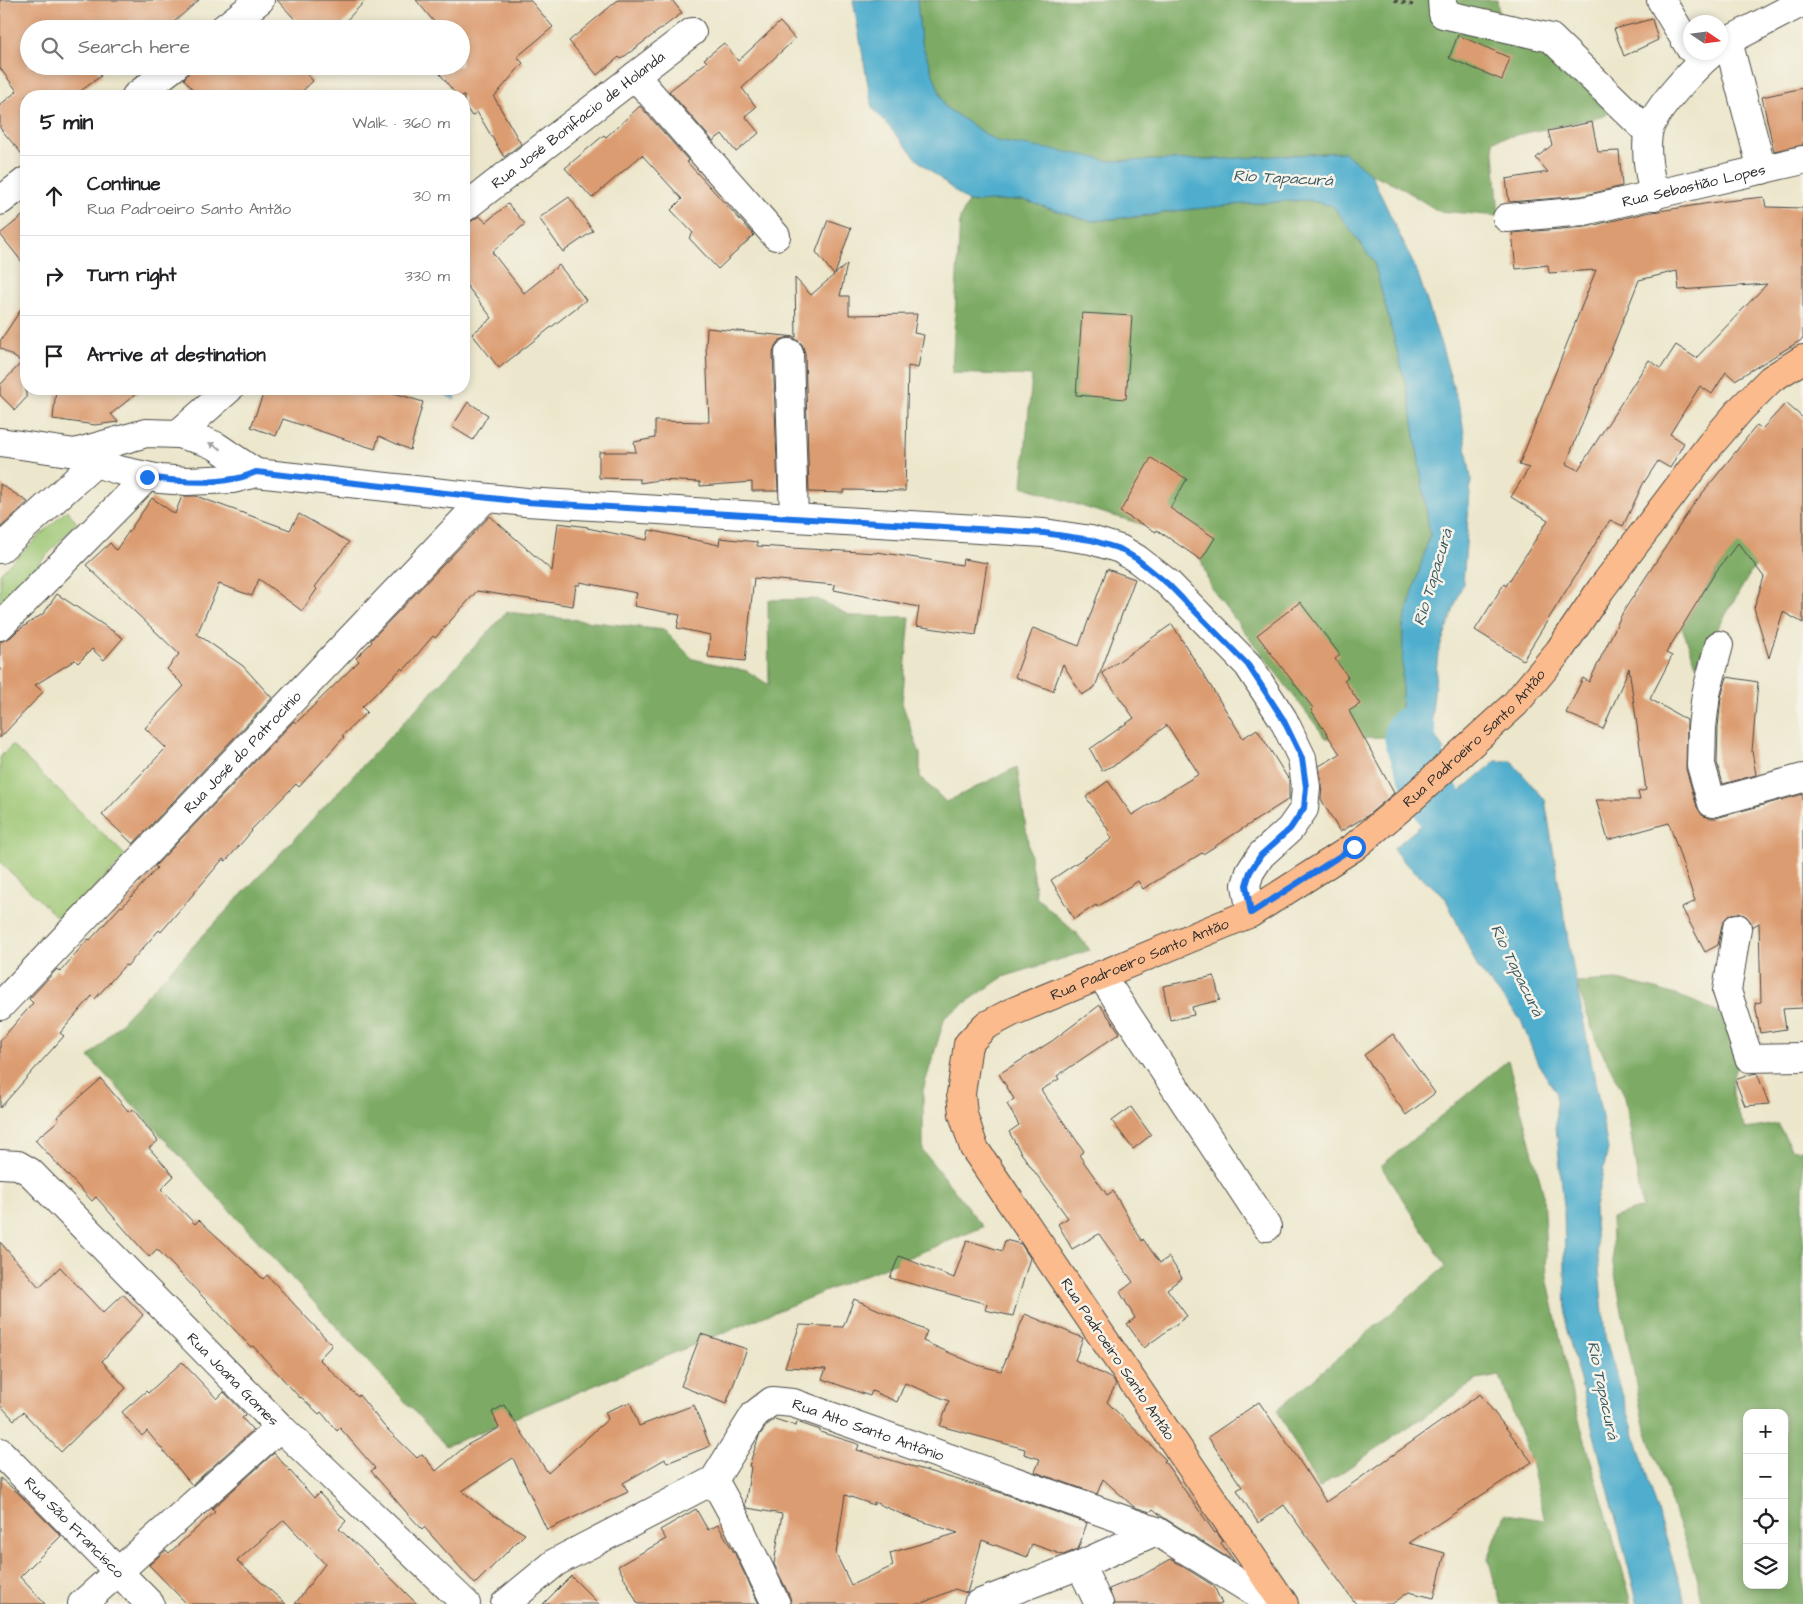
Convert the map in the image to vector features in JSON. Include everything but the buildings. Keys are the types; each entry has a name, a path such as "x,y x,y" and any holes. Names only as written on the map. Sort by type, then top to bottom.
{"main road":[{"name":"Rua Padroeiro Santo Antão","path":"1284,1604 974,1148 963,1114 961,1094 968,1044 985,1026 1012,1012 1251,913 1354,847 1411,799 1515,704 1559,651 1601,589 1741,408 1771,379 1803,359"}],"street":[{"path":"234,20 260,0"},
{"path":"1442,0 1443,14 1551,38 1648,132"},
{"path":"1661,0 1683,23"},
{"path":"1728,40 1799,3"},
{"name":"Rua José Bonifacio de Holanda","path":"470,203 692,32"},
{"path":"1654,196 1647,161 1648,132 1661,109 1700,60"},
{"path":"1712,60 1762,170"},
{"path":"144,90 163,75"},
{"path":"635,76 776,236"},
{"name":"Rua Sebastião Lopes","path":"1507,218 1584,211 1803,160"},
{"path":"0,201 20,186"},
{"path":"789,353 794,518"},
{"path":"178,434 222,395"},
{"path":"0,549 85,458 146,432 178,434 216,446 256,472"},
{"path":"0,442 85,458 147,477 174,481 233,479 256,472 485,498 1044,533 1091,540 1120,549 1137,559 1168,584 1248,665 1283,719 1302,758 1306,787 1304,808 1290,829 1261,855 1250,872 1246,885 1251,913"},
{"path":"0,626 147,477"},
{"name":"Rua José do Patrocinio","path":"0,1006 485,498"},
{"path":"1719,645 1706,694 1702,727 1702,765 1712,803 1803,778"},
{"path":"1738,928 1727,991 1749,1058 1803,1057"},
{"path":"1101,975 1267,1227"},
{"name":"Rua Joana Gomes","path":"0,1164 18,1165 30,1172 280,1427 466,1604"},
{"name":"Rua Alto Santo Antônio","path":"714,1480 755,1414 772,1401 793,1403 1156,1531 1273,1604"},
{"path":"82,1604 280,1427"},
{"name":"Rua São Francisco","path":"0,1452 150,1604"},
{"path":"505,1604 556,1562 714,1480 736,1520 776,1604"},
{"path":"978,1604 1080,1565 1156,1531"},
{"path":"1080,1565 1099,1604"}],"green space":[{"path":"917,0 1497,0 1501,27 1551,38 1610,108 1605,116 1493,140 1499,216 1438,211 1397,185 1371,174 1344,152 1223,159 1110,161 996,141 945,107 921,41"},
{"path":"1023,200 1090,221 1151,216 1174,211 1244,204 1307,200 1333,206 1374,262 1409,396 1430,534 1403,626 1399,737 1326,738 1211,588 1201,560 1172,533 1090,509 1022,486 1032,376 952,373 960,218 968,202"},
{"path":"1803,505 1751,572 1696,665 1682,627 1720,566 1751,523"},
{"path":"67,510 77,523 0,605 0,573"},
{"path":"817,599 851,616 910,617 902,703 920,754 920,777 946,802 1017,767 1036,897 1077,934 1090,950 1003,977 945,1017 923,1090 923,1151 983,1227 446,1446 89,1057 507,612 664,630 693,659 747,671 769,685 768,600"},
{"path":"12,745 126,856 62,922 0,862 0,757"},
{"path":"1617,980 1670,993 1711,1009 1728,1020 1739,1032 1743,1045 1733,1082 1732,1094 1746,1129 1778,1124 1792,1150 1803,1149 1803,1604 1703,1604 1695,1572 1643,1421 1613,1264 1611,1218 1642,1208 1625,1096 1596,1040 1576,982"},
{"path":"1508,1060 1543,1192 1547,1277 1573,1399 1630,1596 1630,1604 1501,1604 1488,1559 1505,1514 1545,1520 1531,1462 1500,1376 1477,1380 1319,1488 1277,1410 1446,1266 1381,1166"}],"water":[{"path":"853,0 917,0 921,41 945,107 996,141 1074,153 1110,161 1223,159 1344,152 1371,174 1418,274 1461,414 1471,479 1463,583 1438,653 1432,712 1432,732 1444,750 1411,779 1399,737 1403,626 1430,534 1409,396 1374,262 1333,206 1307,200 1244,204 1090,221 1023,200 968,202 919,161 872,107"},
{"path":"446,395 457,395 454,400"},
{"path":"1496,761 1511,761 1545,800 1568,940 1608,1149 1594,1211 1605,1337 1686,1604 1638,1604 1566,1327 1564,1207 1556,1126 1556,1092 1537,1062 1521,1020 1478,968 1445,897 1403,861 1393,849"}],"waterway":[{"name":"Rio Tapacurá","path":"1410,732 1410,739 1426,779 1471,872"}],"route":[{"path":"147,477 174,481 206,481 233,479 256,472 526,502 1044,533 1091,540 1120,549 1137,559 1168,584 1248,665 1283,719 1302,758 1306,787 1304,808 1290,829 1261,855 1250,872 1246,885 1251,913 1354,847"}]}
